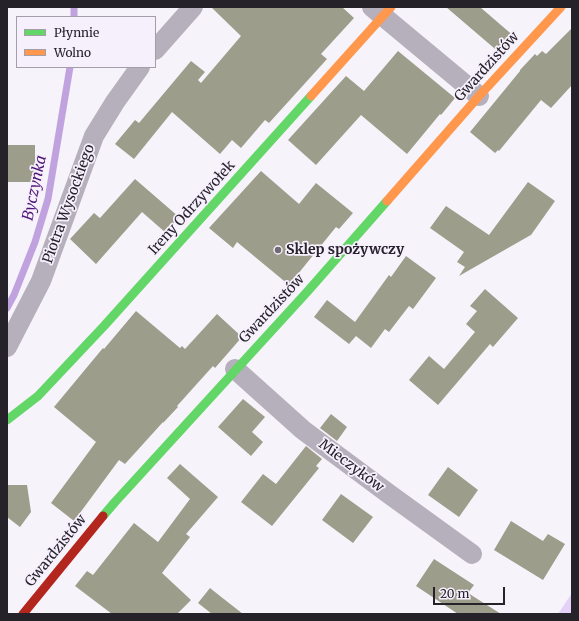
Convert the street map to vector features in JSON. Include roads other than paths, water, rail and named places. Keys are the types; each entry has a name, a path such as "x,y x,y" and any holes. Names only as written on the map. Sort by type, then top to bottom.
{"street":[{"path":"156,49 193,7"},
{"name":"Gwardzistów","path":"23,614 115,502 307,292 479,96 561,7"},
{"path":"382,10 479,96"},
{"name":"Ireny Odrzywołek","path":"7,420 38,396 104,326 382,10"},
{"name":"Piotra Wysockiego","path":"7,347 41,281 94,136 115,102 139,68"},
{"name":"Mieczyków","path":"235,369 303,430 472,554"}],"waterway":[{"name":"Byczynka","path":"74,7 74,16"},
{"name":"Byczynka","path":"7,308 14,295 35,242 48,199 70,68"}],"place":[{"name":"Sklep spożywczy","path":"278,250"}]}
